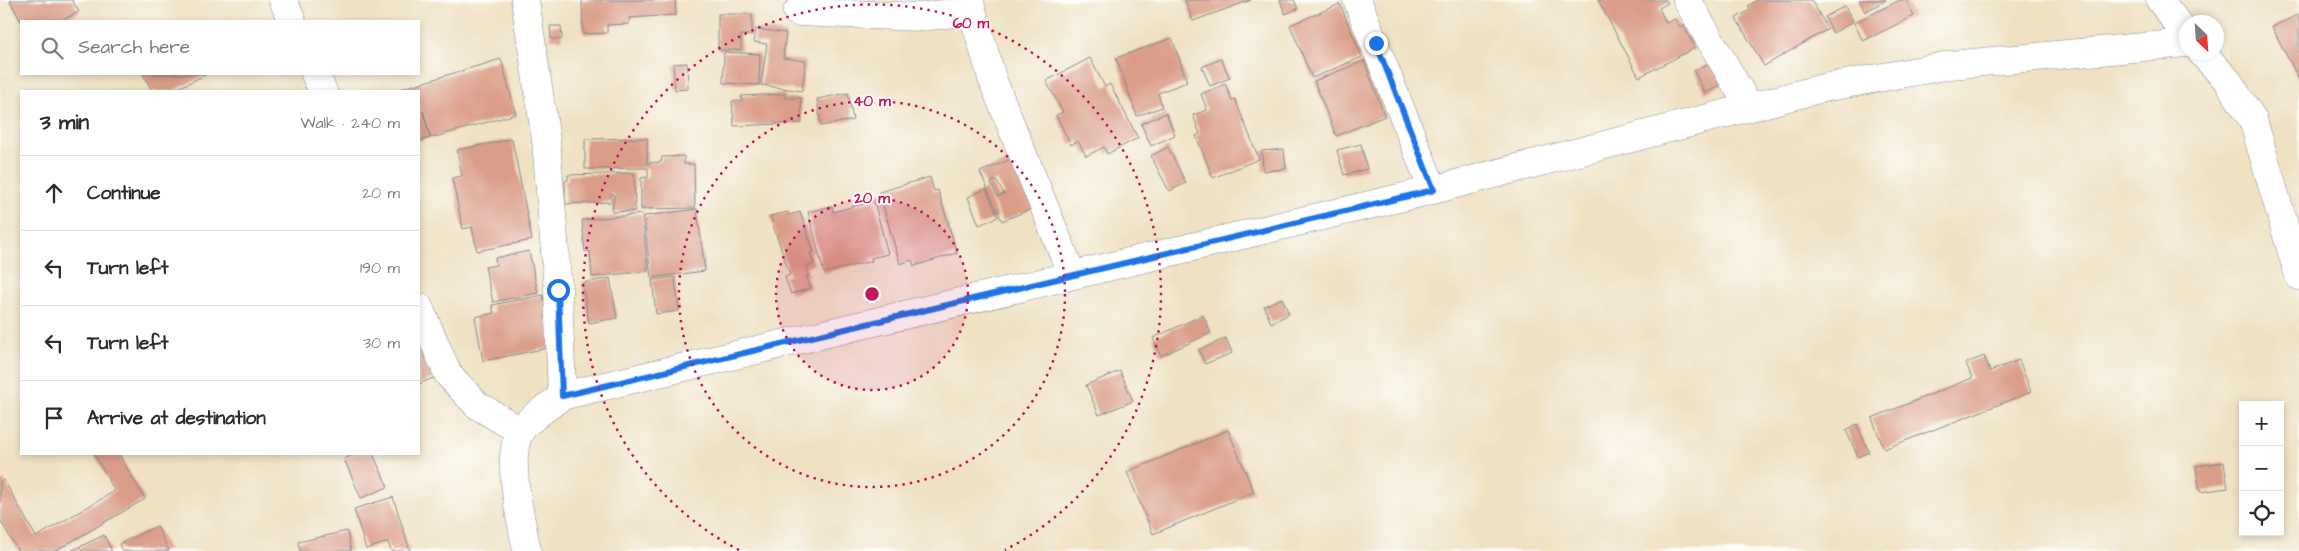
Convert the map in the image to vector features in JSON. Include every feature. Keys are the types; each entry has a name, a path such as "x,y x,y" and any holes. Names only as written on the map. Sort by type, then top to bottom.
{"street":[{"path":"283,0 292,20"},
{"path":"525,0 546,140 558,290 562,396"},
{"path":"1357,0 1434,190"},
{"path":"1687,0 1749,107"},
{"path":"2160,0 2179,26"},
{"path":"797,12 920,17 970,6 993,81 1072,275"},
{"path":"527,551 512,470 520,431 562,396 1434,190 1823,88 1950,64 2179,44"},
{"path":"2208,60 2228,81 2253,120 2299,276"},
{"path":"315,75 323,90"},
{"path":"420,309 448,374 477,405 520,431"}],"building":[{"path":"72,0 79,12 62,20 20,20 10,1"},
{"path":"582,0 675,0 676,15 629,18 629,24 607,25 607,33 583,34"},
{"path":"1185,0 1251,0 1193,21"},
{"path":"1280,0 1294,0 1298,9 1285,14"},
{"path":"1598,0 1666,0 1668,3 1659,8 1666,23 1675,19 1680,27 1683,25 1695,48 1639,77"},
{"path":"1757,0 1811,0 1828,29 1764,66 1736,18 1750,10 1748,6"},
{"path":"1859,0 1886,0 1865,12"},
{"path":"1900,0 1906,0 1914,16 1863,41 1854,23"},
{"path":"1340,4 1362,57 1312,78 1290,25"},
{"path":"1845,6 1853,22 1833,33 1825,17"},
{"path":"718,14 752,14 752,35 741,35 741,50 718,50"},
{"path":"2299,14 2299,80 2272,27"},
{"path":"550,26 561,26 562,39 551,39"},
{"path":"756,29 786,33 783,58 806,61 802,91 761,85 767,44 754,42"},
{"path":"1172,38 1187,82 1158,93 1162,107 1137,116 1116,58"},
{"path":"724,52 760,54 759,85 723,83"},
{"path":"1090,58 1105,87 1110,84 1138,138 1107,154 1104,147 1086,156 1078,141 1071,145 1056,115 1063,112 1046,81"},
{"path":"501,59 516,114 431,138 423,111 430,138 420,141 420,90 397,90"},
{"path":"1221,59 1230,78 1210,86 1202,67"},
{"path":"1717,59 1729,81 1705,93 1694,71"},
{"path":"1364,61 1385,116 1336,136 1314,81"},
{"path":"687,63 688,89 675,90 673,64"},
{"path":"144,75 205,75 174,90 151,90"},
{"path":"1225,84 1232,100 1235,99 1259,159 1213,178 1196,136 1200,134 1193,115 1207,110 1201,94"},
{"path":"848,93 853,120 821,126 817,99"},
{"path":"785,94 785,98 801,98 802,123 734,126 732,101 742,101 741,96"},
{"path":"1166,113 1175,135 1151,146 1141,124"},
{"path":"647,138 647,163 661,162 662,157 684,156 684,164 694,164 695,208 641,209 641,178 648,177 648,168 585,169 585,139"},
{"path":"512,139 532,240 477,251 472,227 463,229 452,178 462,176 457,150"},
{"path":"1361,144 1367,169 1344,175 1337,150"},
{"path":"1168,147 1186,183 1169,191 1151,156"},
{"path":"1284,149 1286,169 1263,171 1262,151"},
{"path":"1014,158 1036,207 1002,221 980,172","holes":["996,180 1004,194 998,197 991,183"]},
{"path":"634,173 635,211 612,212 614,194 611,194 611,202 565,204 565,181 568,180 568,175"},
{"path":"930,177 934,191 938,190 957,253 914,266 912,260 900,264 879,192"},
{"path":"986,189 998,217 979,225 968,197"},
{"path":"874,201 888,254 871,258 872,261 824,273 808,212 832,206 833,212"},
{"path":"697,209 705,271 651,278 644,216"},
{"path":"788,212 789,215 800,212 814,252 810,253 814,264 806,267 809,275 806,276 811,288 791,294 785,277 790,275 770,216"},
{"path":"642,214 648,271 592,277 590,251 585,252 582,220"},
{"path":"529,251 538,293 493,302 485,267 496,265 495,258"},
{"path":"675,277 679,311 656,314 652,280"},
{"path":"610,278 617,318 589,323 582,283"},
{"path":"543,295 553,347 483,361 475,317 494,313 492,305"},
{"path":"1282,298 1289,314 1271,323 1264,306"},
{"path":"1203,315 1211,333 1161,356 1153,338"},
{"path":"1226,338 1232,353 1205,364 1199,350"},
{"path":"420,339 436,377 420,384"},
{"path":"1984,356 1990,371 2019,360 2031,392 1884,449 1872,418 1972,378 1966,363"},
{"path":"1120,371 1133,401 1099,415 1086,385"},
{"path":"1857,424 1869,452 1858,457 1846,430"},
{"path":"1228,430 1254,492 1153,534 1127,472"},
{"path":"95,455 120,455 145,499 55,551 18,551 0,520 0,482 4,480 36,537 115,491"},
{"path":"353,455 373,455 388,487 361,498 344,459"},
{"path":"2224,462 2228,488 2200,492 2196,466"},
{"path":"393,497 410,551 391,551 388,542 366,549 354,509"},
{"path":"157,526 169,551 122,551 119,544"},
{"path":"347,531 351,551 300,551 298,542"},
{"path":"104,535 112,551 71,551"}],"route":[{"path":"558,290 562,396 1434,190 1376,43"}]}
